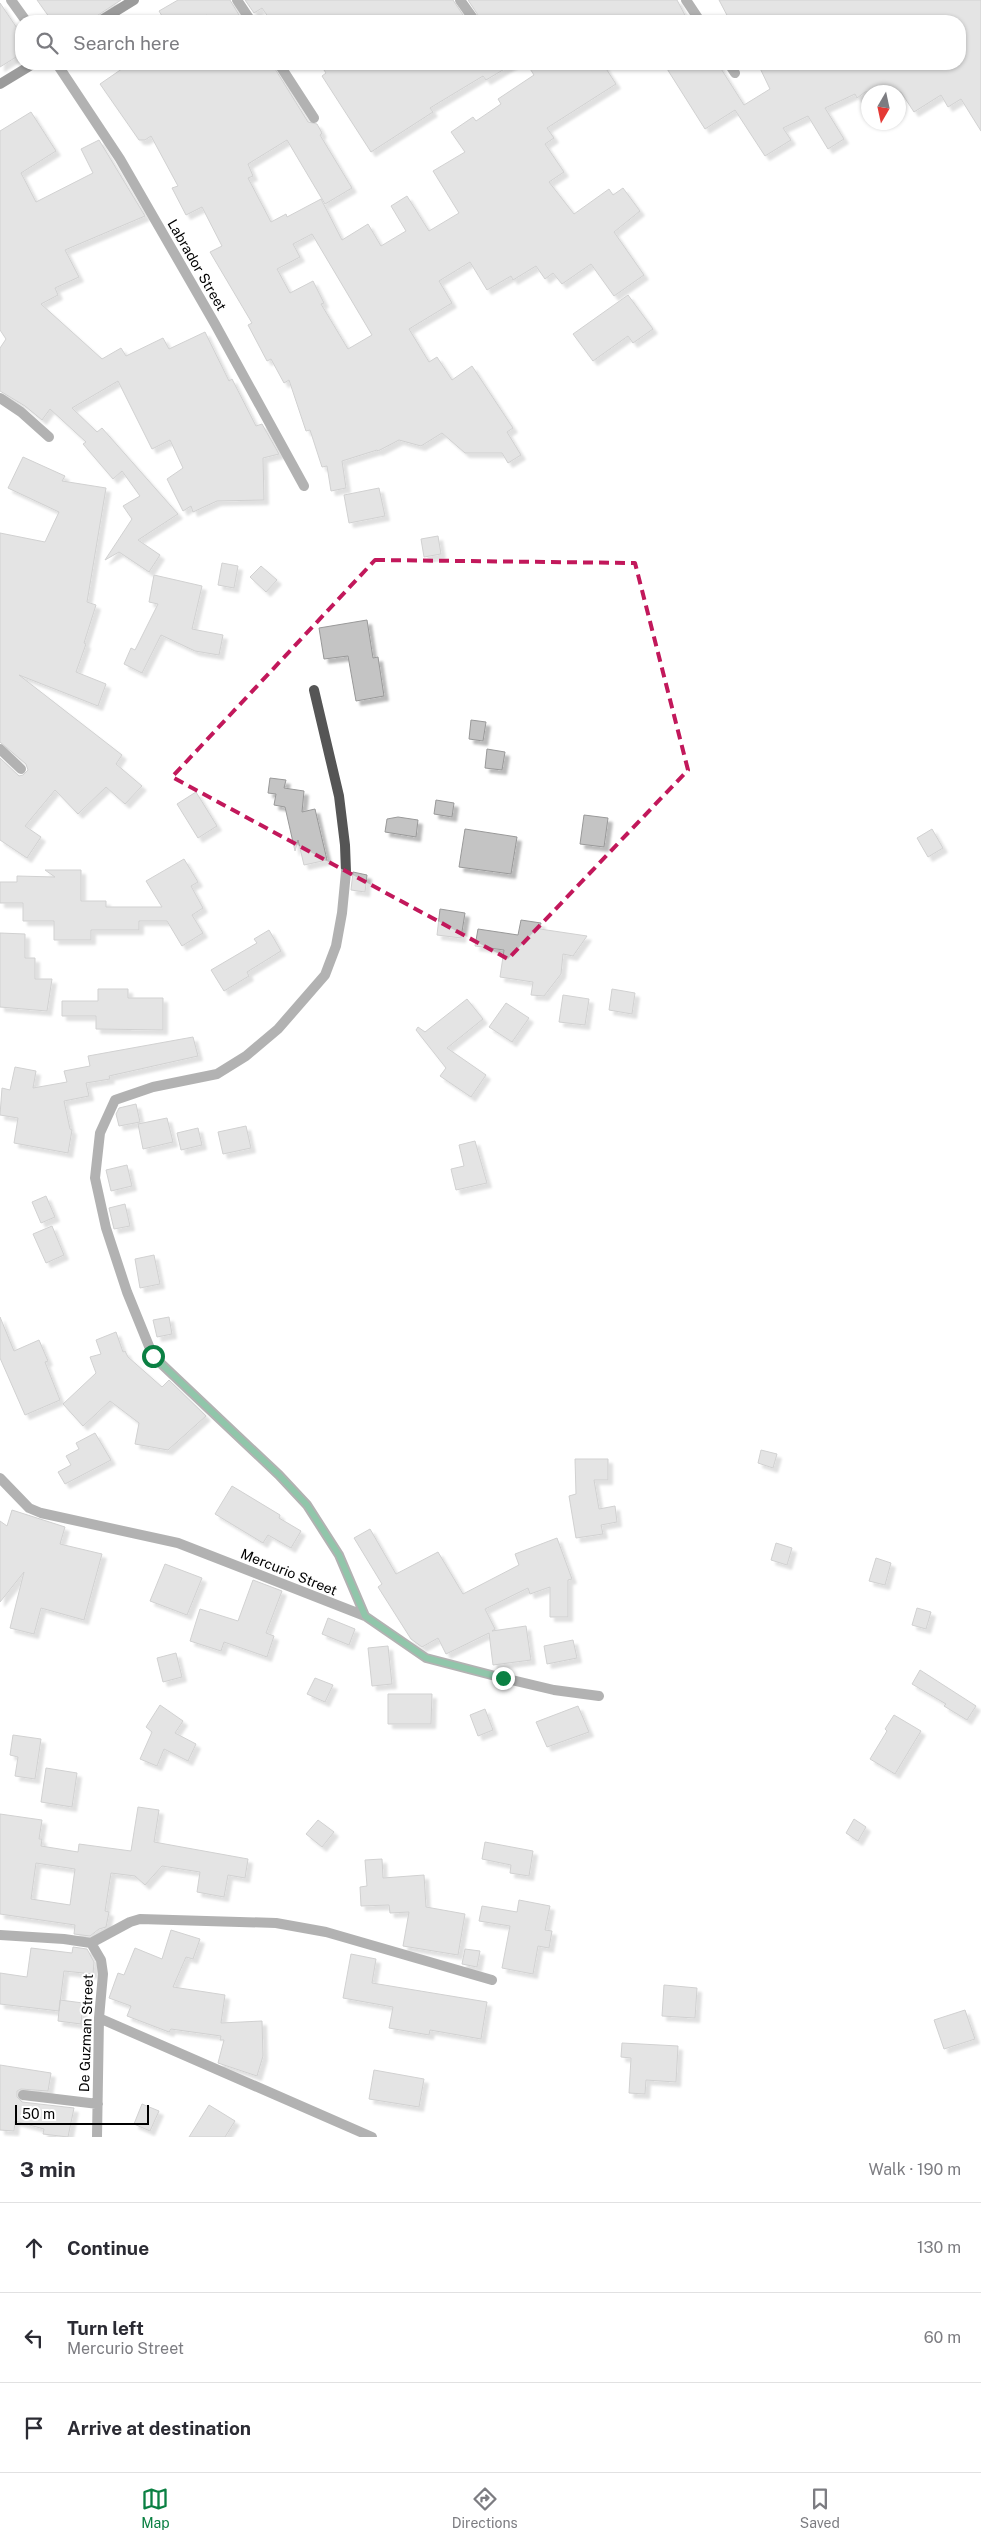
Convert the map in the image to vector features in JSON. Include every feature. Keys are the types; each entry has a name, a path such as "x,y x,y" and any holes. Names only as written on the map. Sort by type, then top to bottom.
{"main road":[{"path":"110,15 134,0"},
{"path":"0,84 23,70"}],"street":[{"path":"11,0 22,15"},
{"path":"237,0 247,15"},
{"path":"460,0 471,15"},
{"path":"686,0 696,15"},
{"name":"Labrador Street","path":"61,70 120,159 215,324 304,486"},
{"path":"283,70 314,118"},
{"path":"0,398 21,412 49,437"},
{"path":"314,690 339,796 345,845 346,872 342,913 336,946 325,975 278,1029 246,1056 218,1074 153,1087 116,1100 100,1133 96,1178 106,1228 127,1292 153,1356 279,1475 307,1505 339,1555 365,1616"},
{"path":"0,749 21,769"},
{"name":"Mercurio Street","path":"0,1478 29,1508 41,1513 178,1543 365,1616 426,1658 546,1688 600,1696"},
{"path":"0,1935 64,1939 91,1943 130,1922 140,1919 276,1923 326,1932 492,1980"},
{"name":"De Guzman Street","path":"91,1943 102,1960 103,1974 99,2018 97,2137"},
{"path":"99,2018 372,2137"},
{"path":"23,2095 98,2104"}],"highlighted area":[{"path":"375,560 635,563 688,770 508,959 172,777"}],"building":[{"path":"37,0 121,0 98,15 48,15"},
{"path":"178,0 230,0 239,15 161,15 159,11"},
{"path":"245,0 453,0 463,15 267,15 262,8 254,13"},
{"path":"468,0 677,0 685,15 478,15"},
{"path":"719,0 981,0 981,131 961,99 948,107 941,95 914,112 906,100 906,85 861,85 861,95 857,98 855,94 825,108 844,139 828,149 808,116 783,128 791,140 765,156 735,110 705,129 668,70 722,70 744,105 770,89 761,70 966,70 966,15 727,15"},
{"path":"0,3 15,25 15,58 0,67"},
{"path":"120,70 276,70 308,122 317,124 322,133 320,135 352,188 325,204 287,140 248,164 253,176 248,178 271,222 286,214 287,217 321,199 342,240 368,224 381,246 406,231 391,206 407,196 429,231 459,213 433,171 465,152 451,132 473,117 476,121 501,104 498,99 534,75 531,70 607,70 616,84 547,128 554,138 545,144 564,172 549,182 574,214 609,189 613,195 623,188 640,211 614,232 644,275 614,296 591,264 562,284 553,273 545,279 536,266 513,280 511,276 487,290 470,262 439,281 452,303 409,329 429,362 437,357 452,380 472,366 513,428 507,432 521,455 508,463 502,453 465,453 442,433 421,446 399,440 378,451 342,461 346,488 331,491 327,466 322,467 310,430 306,431 289,380 284,383 271,359 267,361 248,325 252,323 210,252 222,246 202,207 186,215 172,188 178,186 151,136 145,140 139,140 100,84","holes":["312,234 372,335 348,349 321,304 324,303 313,281 290,293 277,269 300,257 293,244"]},
{"path":"324,70 503,70 486,80 483,76 430,108 433,112 371,152 322,76 326,73"},
{"path":"31,112 56,151 21,173 36,202 93,173 81,149 99,140 145,216 65,250 79,277 55,288 58,295 41,304 102,359 121,348 126,356 163,338 169,349 205,332 229,381 232,379 256,426 262,424 279,454 263,458 264,500 217,501 193,512 191,506 183,511 167,479 183,468 170,440 152,449 118,381 72,408 97,432 102,428 178,514 138,540 160,555 149,572 119,552 105,560 132,519 123,506 140,496 122,471 113,479 83,444 86,442 50,409 42,420 25,406 0,391 0,348 6,339 0,330 0,131"},
{"path":"628,295 653,329 633,343 628,336 593,361 573,334"},
{"path":"23,457 65,476 62,481 106,488 87,602 96,605 84,643 86,644 76,672 106,684 98,706 19,675 122,755 116,764 142,786 125,804 106,787 78,814 55,790 25,826 41,837 27,858 0,840 0,758 19,776 28,770 26,764 0,742 0,533 45,542 59,512 8,488"},
{"path":"379,488 385,516 349,523 344,495"},
{"path":"438,536 441,554 424,557 421,539"},
{"path":"222,563 238,566 234,588 218,585"},
{"path":"261,566 277,580 266,592 250,577"},
{"path":"154,575 202,586 192,629 223,635 219,655 195,651 161,635 142,673 124,664 131,648 135,650 158,604 149,602"},
{"path":"367,620 373,658 378,657 384,696 356,701 348,656 324,659 319,628"},
{"path":"471,720 486,722 483,741 469,739"},
{"path":"487,749 505,752 502,770 485,768"},
{"path":"270,778 286,780 284,788 304,791 302,812 315,809 327,860 304,865 298,840 295,851 285,807 274,805 276,794 268,793"},
{"path":"196,792 217,826 198,838 177,804"},
{"path":"436,800 454,803 452,817 434,814"},
{"path":"584,815 608,818 604,847 580,844"},
{"path":"398,817 418,820 416,837 385,832 387,819"},
{"path":"465,829 517,837 511,874 459,867"},
{"path":"932,829 943,848 928,857 917,838"},
{"path":"184,859 198,882 191,886 203,908 192,915 203,933 182,946 167,921 139,921 139,930 91,930 91,940 54,940 54,921 23,921 23,903 0,903 0,882 17,882 17,876 55,877 45,870 81,870 81,901 106,901 106,907 162,907 146,881"},
{"path":"353,872 367,875 365,892 351,890"},
{"path":"440,909 465,913 461,938 437,935"},
{"path":"521,920 541,923 540,929 587,936 573,956 563,954 561,974 544,996 531,995 533,982 500,977 504,950 475,946 478,929 518,935"},
{"path":"269,930 281,951 247,972 249,976 224,991 211,970 257,943 254,939"},
{"path":"0,933 25,934 25,958 35,958 35,979 52,979 47,1011 0,1007"},
{"path":"98,989 128,989 128,998 163,998 163,1030 96,1029 96,1016 62,1016 62,1001 98,1001"},
{"path":"612,989 635,993 632,1014 609,1010"},
{"path":"563,995 589,999 585,1025 559,1022"},
{"path":"467,999 483,1019 447,1048 486,1075 471,1097 440,1076 446,1068 416,1030 418,1027 425,1032"},
{"path":"506,1003 529,1018 512,1042 489,1027"},
{"path":"193,1037 198,1056 109,1076 110,1079 86,1083 89,1096 64,1101 70,1129 72,1130 68,1153 14,1143 18,1118 0,1115 2,1088 10,1090 15,1067 36,1071 33,1088 67,1082 64,1071 90,1066 88,1056"},
{"path":"136,1104 140,1122 119,1126 116,1114 119,1108"},
{"path":"167,1118 173,1142 143,1149 138,1124"},
{"path":"246,1126 251,1148 223,1154 218,1132"},
{"path":"198,1128 202,1145 181,1150 177,1133"},
{"path":"475,1141 487,1183 456,1190 451,1169 464,1166 459,1145"},
{"path":"127,1165 132,1186 111,1191 106,1170"},
{"path":"46,1196 55,1217 41,1223 32,1202"},
{"path":"125,1204 130,1226 114,1229 109,1208"},
{"path":"52,1226 64,1255 46,1263 33,1234"},
{"path":"154,1255 160,1284 140,1288 135,1259"},
{"path":"0,1317 14,1351 39,1340 48,1361 45,1362 60,1400 25,1415 0,1358"},
{"path":"169,1317 172,1334 157,1337 153,1320"},
{"path":"116,1332 123,1352 125,1351 128,1357 162,1387 169,1380 206,1416 168,1450 135,1444 139,1423 110,1401 83,1426 63,1404 96,1373 90,1357 101,1354 96,1340"},
{"path":"95,1433 111,1460 65,1484 58,1472 71,1465 66,1456 79,1449 76,1443"},
{"path":"761,1450 777,1454 773,1468 758,1463"},
{"path":"575,1459 608,1459 608,1480 594,1480 599,1509 615,1506 617,1522 601,1525 603,1534 576,1538 569,1496 576,1494"},
{"path":"232,1486 280,1515 279,1518 301,1531 291,1548 268,1535 263,1543 215,1514"},
{"path":"12,1510 65,1527 60,1544 102,1554 84,1620 41,1608 34,1634 10,1628 24,1572 0,1602 0,1521 7,1526"},
{"path":"370,1529 396,1574 438,1552 463,1594 519,1565 515,1554 557,1538 572,1579 568,1580 568,1617 550,1617 550,1587 530,1594 528,1588 485,1609 495,1629 492,1631 526,1626 531,1660 493,1665 489,1633 446,1654 438,1638 422,1647 411,1639 378,1587 382,1584 354,1538"},
{"path":"776,1543 792,1548 787,1565 771,1560"},
{"path":"876,1558 891,1563 885,1585 869,1581"},
{"path":"165,1564 202,1578 187,1615 150,1601"},
{"path":"253,1580 282,1591 266,1633 274,1636 267,1657 224,1642 221,1651 190,1641 200,1609 238,1621"},
{"path":"917,1608 931,1612 926,1629 912,1625"},
{"path":"328,1618 355,1629 349,1645 322,1634"},
{"path":"573,1640 577,1658 547,1664 544,1646"},
{"path":"388,1646 392,1684 372,1686 368,1648"},
{"path":"176,1653 182,1677 163,1682 157,1658"},
{"path":"920,1670 976,1706 967,1720 944,1706 946,1704 912,1684"},
{"path":"315,1678 333,1685 325,1702 307,1694"},
{"path":"388,1694 432,1694 431,1724 388,1724"},
{"path":"160,1705 183,1721 175,1733 196,1744 188,1761 164,1749 157,1766 140,1759 152,1732 146,1727"},
{"path":"578,1706 589,1732 547,1747 536,1722"},
{"path":"485,1709 493,1730 478,1736 470,1715"},
{"path":"894,1715 921,1731 895,1774 870,1759 887,1731 885,1729"},
{"path":"13,1735 41,1739 35,1779 15,1776 18,1757 10,1755"},
{"path":"46,1768 77,1773 72,1807 41,1802"},
{"path":"138,1807 159,1810 154,1842 248,1859 245,1878 228,1875 224,1897 197,1892 200,1872 162,1866 145,1885 135,1876 111,1873 105,1911 109,1912 106,1927 99,1929 90,1936 74,1934 75,1925 0,1914 0,1814 42,1820 39,1839 42,1839 41,1846 78,1852 79,1844 131,1851","holes":["36,1863 75,1869 70,1905 31,1899"]},
{"path":"854,1819 866,1827 858,1841 846,1833"},
{"path":"318,1820 334,1832 322,1847 306,1834"},
{"path":"485,1842 533,1851 529,1876 510,1873 511,1865 482,1859"},
{"path":"382,1859 383,1878 424,1875 426,1907 465,1914 458,1955 403,1946 409,1912 390,1913 389,1905 361,1906 360,1887 367,1886 365,1860"},
{"path":"519,1900 550,1906 545,1930 552,1931 549,1948 538,1946 533,1974 502,1968 510,1926 479,1921 482,1906 517,1912"},
{"path":"171,1930 200,1939 193,1959 186,1957 173,1987 225,1995 221,2023 262,2021 263,2056 257,2076 218,2063 224,2040 220,2040 221,2036 171,2029 169,2032 127,2016 131,2006 109,1998 118,1973 124,1975 135,1948 162,1959"},
{"path":"73,1947 87,1949 94,1962 93,1974 64,1971 59,2011 0,2004 0,1973 27,1977 31,1948 72,1953"},
{"path":"465,1949 480,1951 477,1967 462,1964"},
{"path":"351,1954 376,1959 372,1983 487,2002 481,2039 430,2030 429,2035 389,2028 393,2007 343,1998"},
{"path":"664,1985 697,1988 695,2018 662,2016"},
{"path":"60,2000 83,2003 81,2024 58,2021"},
{"path":"965,2010 975,2039 944,2049 934,2020"},
{"path":"622,2043 678,2046 676,2082 646,2080 645,2094 629,2093 631,2058 621,2057"},
{"path":"0,2065 51,2073 48,2091 21,2089 17,2091 17,2097 22,2102 74,2108 68,2137 43,2134 44,2129 15,2121 14,2131 0,2130"},
{"path":"374,2070 424,2079 419,2107 369,2099"},
{"path":"142,2104 159,2111 150,2131 134,2124"},
{"path":"209,2105 235,2121 225,2137 189,2137"}],"route":[{"path":"153,1356 279,1475 307,1505 339,1555 365,1616 426,1658 503,1678"}]}
